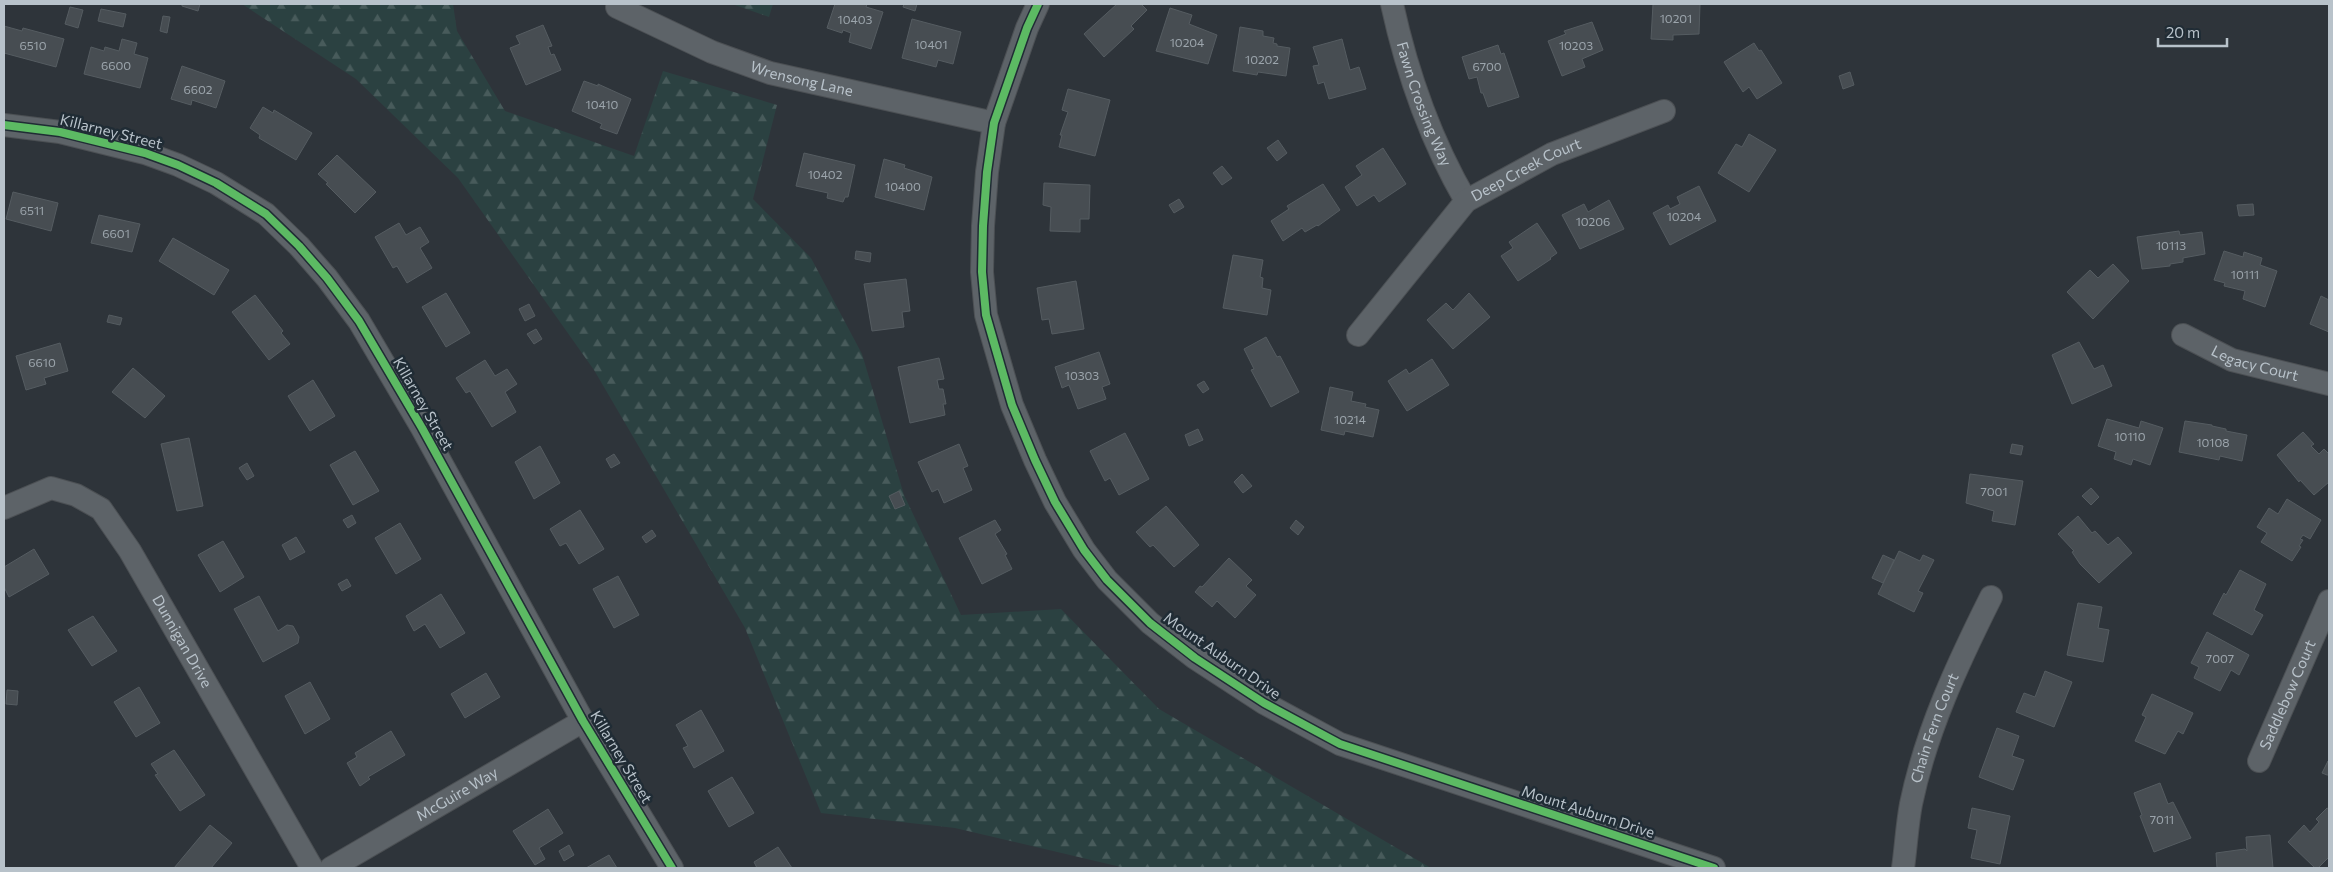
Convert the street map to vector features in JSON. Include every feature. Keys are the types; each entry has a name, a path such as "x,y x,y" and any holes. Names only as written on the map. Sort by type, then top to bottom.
{"street":[{"name":"Mount Auburn Drive","path":"1038,4 1027,28 994,123 986,172 983,226 982,272 986,315 1012,405 1035,460 1055,502 1084,550 1107,580 1150,623 1195,658 1264,703 1340,744 1714,868"},
{"name":"Fawn Crossing Way","path":"1392,4 1416,92 1428,127 1466,201"},
{"name":"Wrensong Lane","path":"617,7 712,52 770,73 994,123"},
{"name":"Deep Creek Court","path":"1358,335 1466,201 1552,154 1664,111"},
{"name":"Killarney Street","path":"4,125 60,132 145,153 178,165 216,184 266,214 299,246 327,278 364,329 422,428 583,721 672,868"},
{"name":"Legacy Court","path":"2183,335 2232,360 2329,384"},
{"name":"Dunnigan Drive","path":"4,508 52,488 76,495 101,509 130,552 312,868"},
{"name":"Chain Fern Court","path":"1903,868 1911,804 1935,722 1956,667 1991,597"},
{"name":"Saddlebow Court","path":"2259,761 2329,601"},
{"name":"McGuire Way","path":"331,868 583,721"}],"green space":[{"path":"242,4 453,4 457,31 505,111 634,156 663,71 777,105 753,199 811,258 862,354 904,495 961,615 1061,609 1159,709 1431,868 1125,868 955,828 821,813 745,628 594,370 458,178 356,79"},
{"path":"732,4 773,4 769,17"}],"building":[{"path":"182,4 200,4 198,11 182,6"},
{"path":"835,4 867,4 866,7 883,12 871,49 849,42 851,33 843,30 842,33 827,28"},
{"path":"904,4 917,4 915,11 903,7"},
{"path":"1117,4 1141,4 1147,10 1131,26 1134,29 1104,57 1084,34"},
{"path":"1653,4 1700,4 1699,34 1673,35 1673,40 1651,39"},
{"path":"70,7 83,10 78,28 65,24"},
{"path":"1170,8 1192,15 1189,24 1217,35 1208,64 1156,51"},
{"path":"101,9 126,14 123,27 98,21"},
{"path":"163,16 170,17 167,33 160,31"},
{"path":"912,19 961,32 953,64 938,60 936,67 902,58"},
{"path":"1592,22 1603,50 1582,59 1585,67 1562,76 1548,41 1566,34 1564,31"},
{"path":"543,25 552,46 548,47 551,55 554,54 561,70 526,85 510,48 520,44 516,36"},
{"path":"4,26 22,31 23,28 64,39 56,67 4,53"},
{"path":"1240,27 1263,31 1263,36 1274,38 1273,43 1277,44 1277,46 1290,48 1286,76 1258,72 1257,75 1233,71"},
{"path":"122,39 137,43 134,54 148,58 140,88 84,74 91,47 104,51 105,47 119,51"},
{"path":"1342,39 1350,70 1359,67 1366,89 1329,99 1324,82 1318,84 1313,66 1319,65 1313,47"},
{"path":"1754,43 1759,51 1761,50 1782,83 1757,99 1749,87 1743,92 1724,62"},
{"path":"1498,45 1501,54 1504,53 1519,97 1488,107 1483,93 1481,93 1477,77 1469,79 1462,57"},
{"path":"182,66 225,81 216,108 192,100 191,105 171,99"},
{"path":"1850,72 1854,85 1843,89 1839,76"},
{"path":"584,81 598,86 598,84 631,99 617,134 600,128 602,124 572,111"},
{"path":"1068,89 1110,100 1095,156 1059,147 1062,135 1060,135 1068,112 1062,110"},
{"path":"263,107 273,113 274,110 312,133 296,160 259,138 260,135 250,128"},
{"path":"1749,134 1776,150 1749,192 1718,173 1736,144 1742,147"},
{"path":"1278,140 1287,153 1277,161 1267,148"},
{"path":"1383,148 1406,184 1379,202 1374,195 1357,206 1345,187 1362,175 1356,166"},
{"path":"804,153 855,165 848,197 845,197 843,202 827,198 828,193 796,186"},
{"path":"337,155 376,192 355,213 318,174"},
{"path":"884,159 905,165 904,168 932,177 924,210 875,197"},
{"path":"1222,166 1232,178 1222,185 1213,173"},
{"path":"1044,183 1090,185 1089,219 1080,219 1080,232 1050,231 1051,207 1043,205"},
{"path":"1323,184 1340,210 1318,226 1305,232 1302,228 1283,241 1271,221 1289,209 1287,206"},
{"path":"1699,186 1716,221 1670,245 1653,213 1668,205 1670,209 1680,204 1677,197"},
{"path":"13,192 58,203 51,231 6,219"},
{"path":"1179,199 1184,207 1174,213 1169,205"},
{"path":"1609,200 1624,229 1580,249 1562,215 1584,204 1588,212"},
{"path":"2253,204 2254,215 2239,216 2237,205"},
{"path":"99,215 140,224 132,252 91,243"},
{"path":"399,223 406,235 420,227 429,242 420,248 432,268 407,283 397,266 393,268 375,237"},
{"path":"1537,223 1557,253 1518,281 1501,256 1513,248 1509,242"},
{"path":"2179,231 2180,235 2202,232 2205,254 2183,258 2183,262 2170,264 2170,266 2142,269 2137,237"},
{"path":"173,238 229,270 214,295 159,261"},
{"path":"856,251 871,253 870,262 855,259"},
{"path":"2224,251 2243,257 2244,252 2262,258 2260,265 2277,271 2265,307 2243,299 2245,291 2224,286 2225,283 2214,280"},
{"path":"1233,255 1263,260 1260,277 1263,278 1262,288 1271,290 1267,315 1223,308"},
{"path":"2113,264 2129,281 2093,319 2067,292 2090,270 2098,278"},
{"path":"906,279 910,311 902,312 904,327 872,331 864,284"},
{"path":"1076,281 1084,329 1052,334 1049,319 1042,320 1037,288"},
{"path":"446,293 470,333 446,347 422,307"},
{"path":"1469,293 1490,317 1453,349 1427,320 1446,303 1453,310"},
{"path":"255,295 283,331 281,333 290,344 269,360 232,312"},
{"path":"2321,296 2329,300 2329,332 2310,324"},
{"path":"529,304 535,316 525,321 519,309"},
{"path":"109,315 122,318 120,325 107,322"},
{"path":"536,329 542,339 534,344 527,334"},
{"path":"1266,337 1277,357 1280,356 1299,392 1271,407 1251,370 1254,369 1244,349"},
{"path":"2079,342 2094,369 2103,365 2112,386 2072,404 2052,355"},
{"path":"60,343 68,371 44,378 46,384 26,390 16,356"},
{"path":"1099,352 1110,384 1102,387 1106,399 1078,409 1069,385 1062,388 1055,367"},
{"path":"939,358 944,379 937,380 939,389 943,389 946,404 943,404 945,415 910,423 898,367"},
{"path":"1432,359 1449,385 1407,411 1388,381 1406,369 1409,374"},
{"path":"485,360 495,376 507,369 517,384 505,392 516,412 492,427 470,391 466,393 456,378"},
{"path":"133,368 165,396 145,418 112,392"},
{"path":"313,380 335,416 310,431 288,396"},
{"path":"1204,381 1209,389 1203,393 1197,385"},
{"path":"1330,387 1353,392 1351,401 1366,404 1365,407 1379,410 1373,437 1345,431 1344,435 1321,430"},
{"path":"2107,419 2139,428 2141,421 2163,428 2150,465 2133,459 2131,465 2114,459 2116,452 2098,446"},
{"path":"2185,421 2212,425 2226,429 2226,431 2247,435 2242,461 2220,456 2219,460 2179,452"},
{"path":"1198,429 1203,440 1189,446 1185,435"},
{"path":"2303,432 2314,444 2311,446 2319,454 2324,449 2329,454 2329,482 2314,495 2300,480 2299,482 2277,455"},
{"path":"1125,433 1149,479 1119,495 1110,478 1105,481 1090,451"},
{"path":"189,438 203,506 177,511 161,444"},
{"path":"959,444 968,466 963,468 972,490 944,503 938,489 932,492 918,462"},
{"path":"2012,444 2023,446 2021,455 2010,453"},
{"path":"540,446 560,483 534,499 515,462"},
{"path":"355,451 379,491 353,505 330,465"},
{"path":"614,454 620,463 611,468 606,459"},
{"path":"247,463 254,476 247,480 239,468"},
{"path":"1242,474 1252,486 1243,493 1234,482"},
{"path":"1970,474 2023,481 2015,525 1992,521 1994,511 1966,503"},
{"path":"2091,488 2099,497 2091,505 2082,496"},
{"path":"899,491 905,505 895,509 889,496"},
{"path":"2287,499 2321,520 2310,539 2303,535 2300,539 2303,540 2299,546 2301,547 2292,561 2261,542 2267,533 2257,527 2269,508 2278,514"},
{"path":"1166,506 1199,545 1174,567 1153,545 1150,547 1136,532"},
{"path":"580,510 604,549 579,564 566,543 560,546 550,529"},
{"path":"352,515 356,523 348,528 343,520"},
{"path":"2078,516 2092,533 2095,531 2108,545 2118,537 2132,553 2099,583 2080,564 2072,552 2074,551 2058,534"},
{"path":"995,520 1001,530 995,534 1007,554 1005,555 1012,569 982,584 959,538"},
{"path":"1296,520 1304,527 1298,535 1290,528"},
{"path":"400,523 421,559 396,574 375,538"},
{"path":"652,530 656,536 646,543 642,537"},
{"path":"296,537 305,552 290,560 282,545"},
{"path":"223,541 244,577 220,592 198,555"},
{"path":"34,549 49,574 9,597 4,587 4,567"},
{"path":"1899,551 1920,561 1923,555 1934,560 1918,591 1923,593 1914,612 1878,594"},
{"path":"1883,555 1894,560 1883,583 1872,578"},
{"path":"1229,558 1252,580 1246,586 1256,595 1235,618 1217,601 1212,607 1195,592"},
{"path":"2240,570 2266,584 2254,610 2263,615 2252,635 2213,614 2224,593 2226,595"},
{"path":"618,576 639,615 614,628 593,589"},
{"path":"347,579 351,586 342,591 338,584"},
{"path":"441,594 465,633 440,648 425,624 414,631 406,616"},
{"path":"259,596 278,631 287,625 293,626 299,637 298,643 263,662 234,609"},
{"path":"2078,603 2102,607 2098,628 2109,630 2103,662 2067,655"},
{"path":"93,616 117,651 92,666 68,630"},
{"path":"2207,632 2249,655 2239,675 2231,670 2220,691 2194,678 2199,667 2191,663"},
{"path":"2045,671 2072,682 2054,727 2016,712 2024,693 2035,697"},
{"path":"486,673 500,697 465,718 451,694"},
{"path":"310,682 330,719 305,734 285,696"},
{"path":"139,687 160,723 136,737 114,702"},
{"path":"7,690 18,691 17,705 6,704"},
{"path":"2152,694 2193,713 2183,734 2178,731 2165,754 2135,741 2146,717 2142,715"},
{"path":"701,710 724,751 694,768 683,748 688,746 676,725"},
{"path":"1997,728 2019,736 2012,756 2024,760 2013,790 1979,777"},
{"path":"391,731 405,755 368,777 370,779 360,786 347,763 357,757 355,753"},
{"path":"174,750 205,795 180,811 155,775 158,774 151,764"},
{"path":"2328,761 2329,775 2327,775 2322,773"},
{"path":"732,777 754,813 729,827 708,791"},
{"path":"2160,783 2168,804 2173,802 2191,838 2154,852 2140,816 2142,815 2134,793"},
{"path":"1972,808 2010,816 2000,864 1971,858 1977,830 1968,828"},
{"path":"2327,808 2329,809 2329,857 2318,868 2315,868 2288,842 2304,825 2310,832 2319,822 2316,819"},
{"path":"548,809 563,833 539,848 545,859 535,865 513,831"},
{"path":"210,825 232,843 211,868 174,868"},
{"path":"2270,835 2273,868 2217,868 2216,853 2245,849 2247,851 2246,837"},
{"path":"569,845 574,855 564,861 559,851"},
{"path":"778,847 792,868 757,868 754,862"},
{"path":"609,855 617,868 586,868"}],"cycle path":[{"path":"1038,4 1027,28 994,123 987,172 983,226 982,272 986,315 1012,405 1035,460 1055,502 1084,550 1107,580 1150,623 1195,658 1264,703 1340,744 1714,868"},
{"path":"4,125 60,132 145,153 178,165 216,183 266,214 299,246 327,278 359,321 422,428 583,721 672,868"}]}
